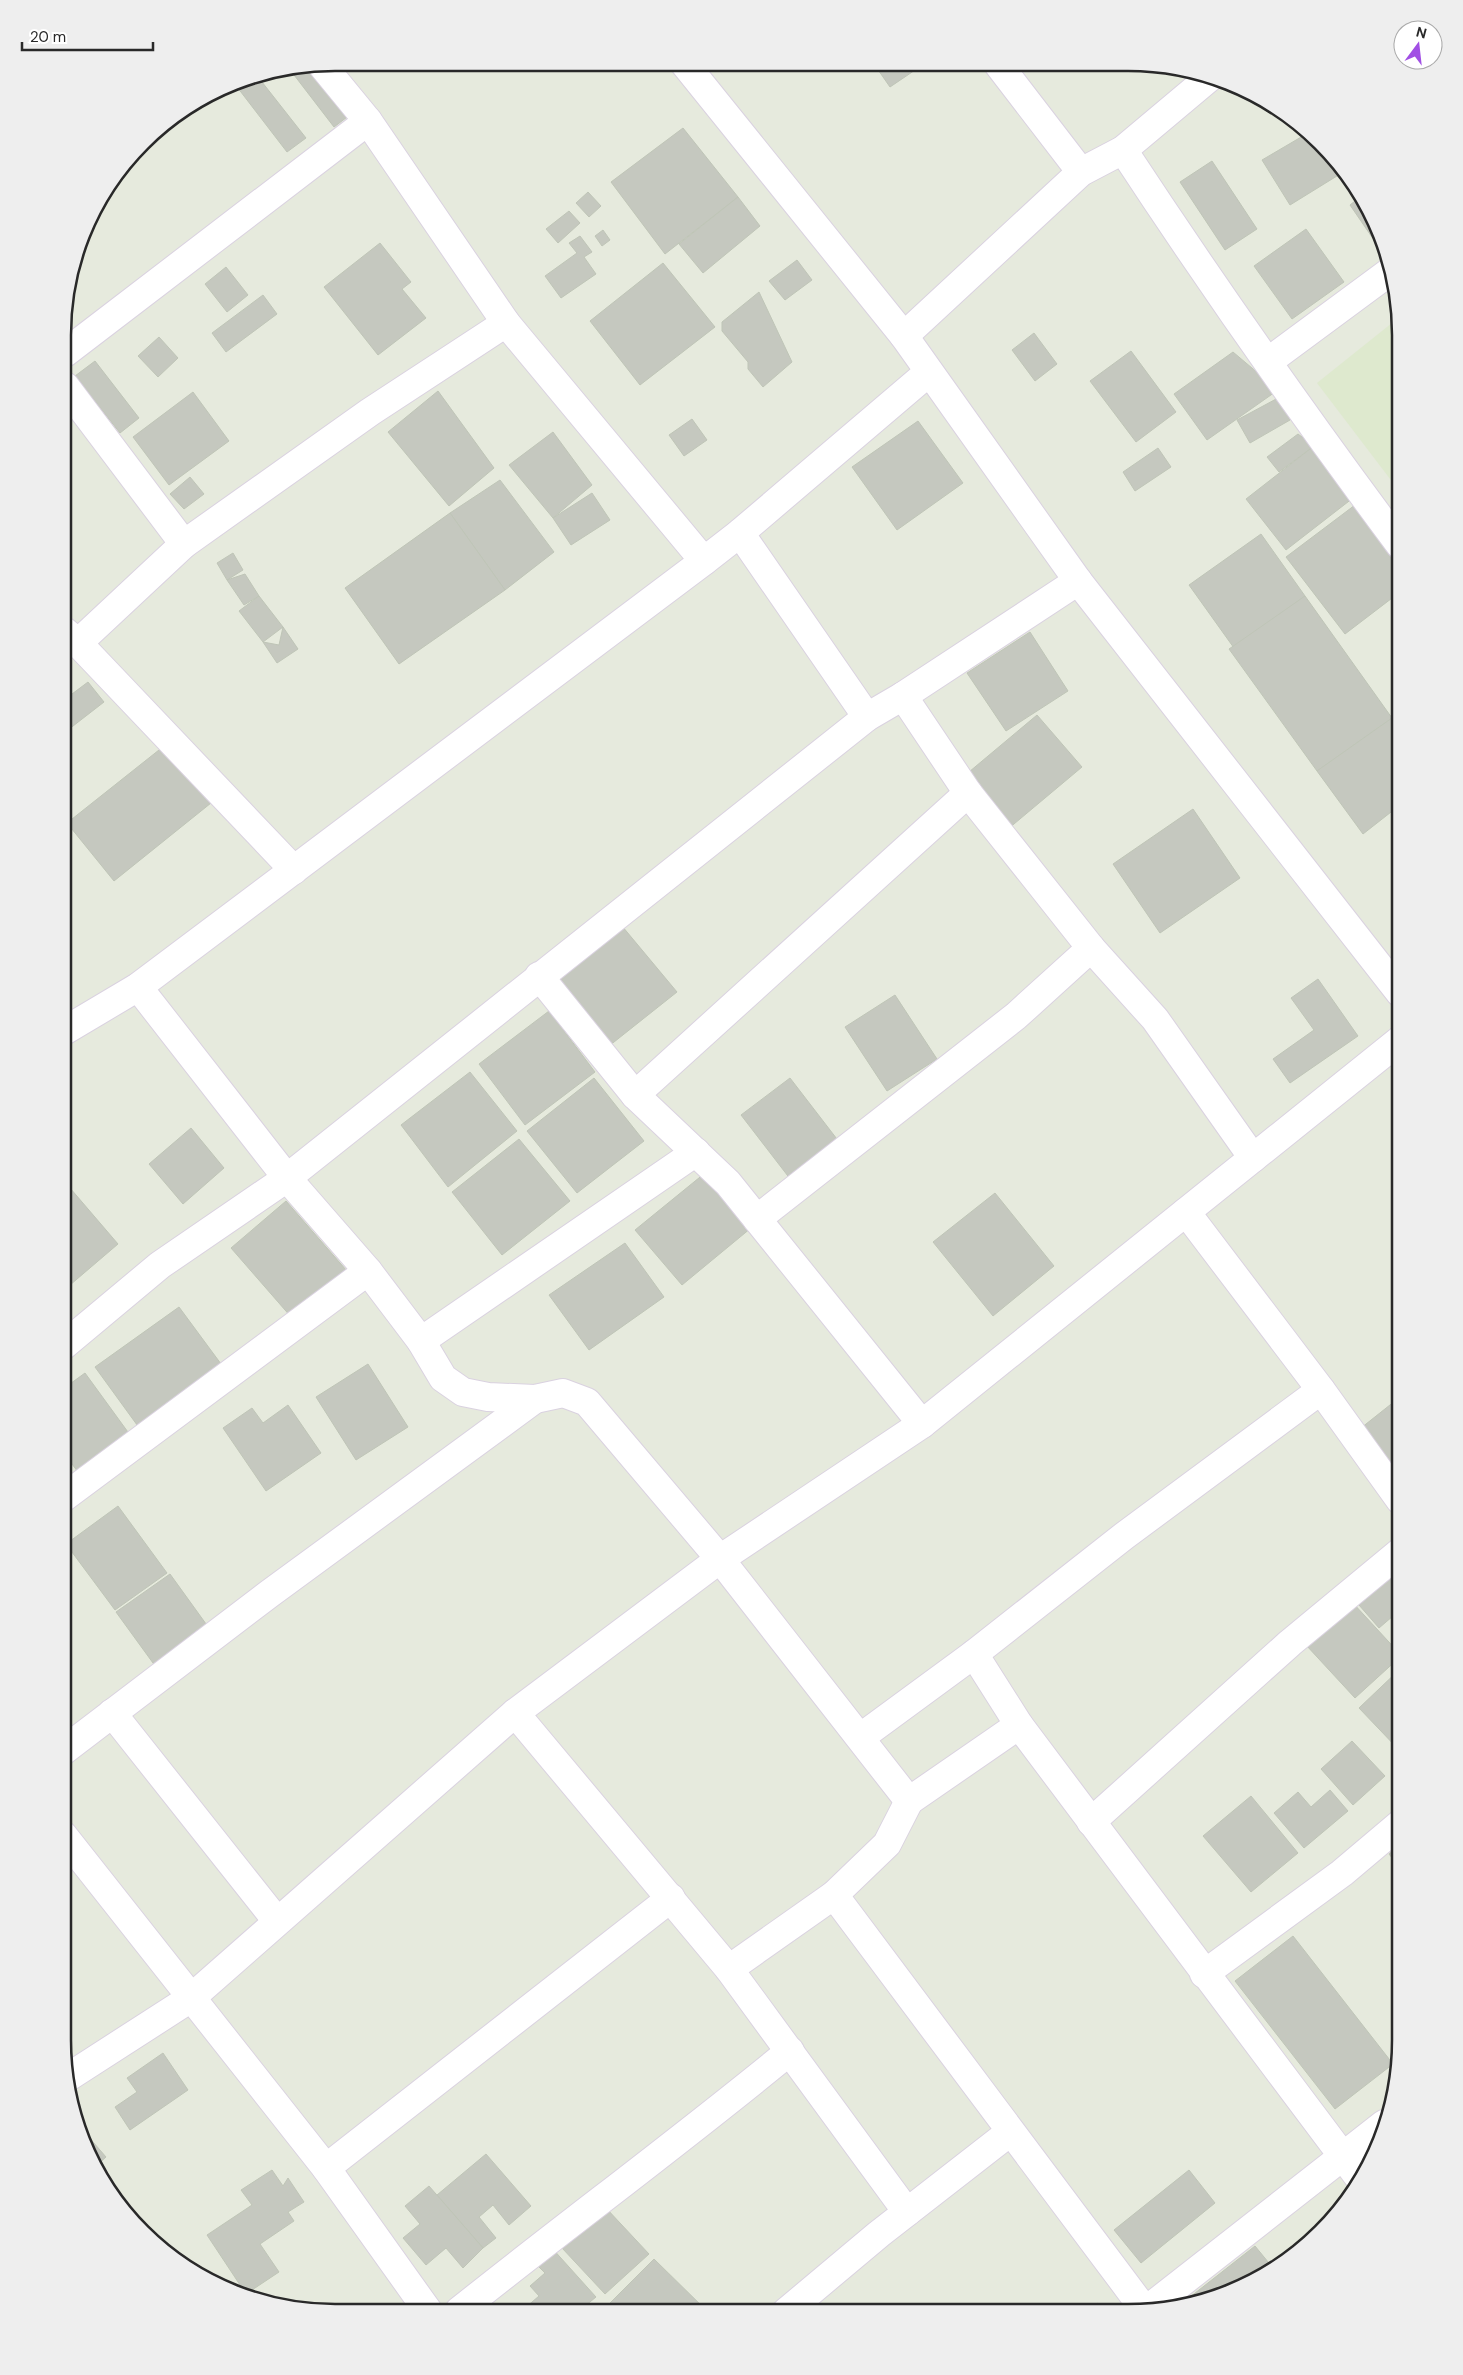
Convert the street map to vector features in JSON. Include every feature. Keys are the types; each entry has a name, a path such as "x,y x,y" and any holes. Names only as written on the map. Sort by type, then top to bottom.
{"street":[{"path":"327,71 368,121 506,322 704,561"},
{"path":"690,71 904,336 1078,581 1392,983"},
{"path":"1003,71 1081,172"},
{"path":"904,336 1081,172 1123,150 1204,82"},
{"path":"71,348 368,121"},
{"path":"1123,150 1207,278 1269,361 1314,430 1392,534"},
{"path":"1269,361 1385,275"},
{"path":"294,870 71,637 184,544 370,412 506,322"},
{"path":"71,1027 138,987 704,561 740,533 929,372"},
{"path":"71,394 184,544"},
{"path":"740,533 867,716"},
{"path":"71,1339 160,1265 286,1178 867,716 903,696 1078,581"},
{"path":"903,696 968,793 1091,948 1155,1019 1253,1158"},
{"path":"635,1095 968,793"},
{"path":"757,1219 1016,1016 1091,948"},
{"path":"539,976 635,1095 728,1183 922,1424"},
{"path":"138,987 286,1178 368,1271 421,1341 443,1378 463,1392 488,1397 535,1399 563,1393 587,1402 720,1559 861,1737 909,1801"},
{"path":"74,2073 190,1998 515,1713 720,1559 922,1424 1392,1046"},
{"path":"421,1341 696,1152"},
{"path":"1186,1212 1321,1390 1392,1489"},
{"path":"71,1492 368,1271"},
{"path":"861,1737 974,1654 1124,1536 1321,1390"},
{"path":"71,1744 269,1594 535,1399"},
{"path":"1091,1822 1290,1643 1392,1559"},
{"path":"974,1654 1019,1725 1204,1974 1355,2173"},
{"path":"112,1713 277,1921"},
{"path":"515,1713 671,1898 729,1970 908,2212"},
{"path":"729,1970 834,1895 887,1844 909,1801 1019,1725"},
{"path":"1204,1974 1342,1873 1392,1831"},
{"path":"71,1845 326,2168 424,2304"},
{"path":"834,1895 1140,2303"},
{"path":"326,2168 671,1898"},
{"path":"468,2304 547,2240 718,2110 790,2050"},
{"path":"1157,2302 1376,2130"},
{"path":"796,2304 1010,2132"}],"shaded area":[{"path":"1391,324 1392,481 1317,383"}],"building":[{"path":"879,71 914,71 890,87"},
{"path":"318,72 351,114 334,127 294,75"},
{"path":"263,81 306,138 287,152 239,89"},
{"path":"683,128 738,197 665,254 611,182"},
{"path":"1302,137 1337,176 1290,205 1262,160"},
{"path":"1212,161 1257,229 1225,250 1180,182"},
{"path":"588,192 601,206 589,217 576,203"},
{"path":"738,197 760,226 703,273 679,244"},
{"path":"1355,201 1375,241 1350,205"},
{"path":"569,211 580,223 558,243 546,229"},
{"path":"1306,229 1344,282 1292,319 1254,266"},
{"path":"603,230 610,240 602,246 595,236"},
{"path":"580,236 592,252 584,257 596,274 561,298 545,276 577,253 569,243"},
{"path":"380,243 411,282 402,289 426,318 378,355 324,287"},
{"path":"797,260 812,280 785,300 769,281"},
{"path":"663,263 715,327 640,385 590,321"},
{"path":"226,267 248,295 227,312 205,284"},
{"path":"759,292 792,362 763,387 748,369 748,362 722,331 722,322"},
{"path":"263,295 277,314 226,352 212,333"},
{"path":"1034,333 1057,364 1035,381 1012,350"},
{"path":"159,337 178,358 158,377 138,356"},
{"path":"1131,351 1176,412 1136,442 1090,381"},
{"path":"1233,352 1278,390 1207,440 1174,394"},
{"path":"95,361 139,418 120,433 75,376"},
{"path":"438,391 494,468 449,506 388,432"},
{"path":"193,392 229,441 169,485 133,437"},
{"path":"1278,398 1290,420 1250,443 1237,420"},
{"path":"692,419 707,440 684,456 669,435"},
{"path":"918,421 963,483 897,530 852,467"},
{"path":"553,432 592,485 553,518 509,465"},
{"path":"1298,434 1314,446 1279,472 1267,457"},
{"path":"1314,446 1353,498 1286,550 1246,499"},
{"path":"1158,448 1171,467 1135,491 1123,472"},
{"path":"190,477 204,494 184,509 170,494"},
{"path":"500,480 554,552 505,590 450,513"},
{"path":"592,493 610,520 571,545 553,518"},
{"path":"1359,502 1392,546 1392,598 1345,634 1286,557"},
{"path":"450,513 505,590 399,664 345,588"},
{"path":"1261,534 1305,596 1234,648 1189,585"},
{"path":"233,553 243,570 227,580 217,563"},
{"path":"245,574 259,596 244,605 227,580"},
{"path":"259,596 283,627 263,642 239,611"},
{"path":"1305,596 1392,718 1317,771 1229,649"},
{"path":"283,627 298,649 277,663 263,642 279,645"},
{"path":"1030,632 1068,691 1006,731 967,673"},
{"path":"88,682 104,702 71,728 71,695"},
{"path":"1037,715 1082,767 1008,829 963,777"},
{"path":"1392,718 1392,811 1363,834 1317,771"},
{"path":"164,746 211,803 114,881 71,828 71,820"},
{"path":"1193,809 1240,878 1160,933 1113,864"},
{"path":"617,920 677,992 609,1046 550,974"},
{"path":"1318,979 1358,1036 1290,1083 1273,1059 1314,1030 1291,998"},
{"path":"895,995 937,1059 887,1091 845,1027"},
{"path":"549,1011 595,1072 525,1125 479,1064"},
{"path":"470,1072 517,1131 448,1187 401,1125"},
{"path":"594,1078 644,1141 577,1193 527,1131"},
{"path":"790,1078 840,1143 791,1180 741,1115"},
{"path":"191,1128 224,1168 183,1204 149,1164"},
{"path":"519,1139 570,1201 502,1255 452,1192"},
{"path":"705,1173 751,1228 682,1285 635,1230"},
{"path":"71,1189 118,1244 71,1284"},
{"path":"995,1193 1054,1266 993,1316 933,1242"},
{"path":"286,1201 347,1271 292,1318 231,1248"},
{"path":"625,1243 664,1297 589,1350 549,1295"},
{"path":"179,1307 224,1368 140,1429 95,1367"},
{"path":"368,1364 408,1427 356,1460 316,1397"},
{"path":"85,1373 133,1439 81,1476 71,1463 71,1383"},
{"path":"1392,1403 1392,1467 1361,1428"},
{"path":"288,1405 321,1453 266,1491 223,1428 252,1408 263,1423"},
{"path":"118,1506 167,1573 115,1610 71,1551 71,1540"},
{"path":"170,1574 214,1635 161,1674 116,1612"},
{"path":"1392,1577 1392,1617 1379,1628 1359,1605"},
{"path":"1352,1602 1392,1645 1392,1664 1355,1698 1306,1645"},
{"path":"1392,1677 1392,1743 1359,1708"},
{"path":"1352,1741 1385,1776 1353,1805 1321,1769"},
{"path":"1330,1790 1348,1811 1304,1848 1274,1813 1298,1792 1311,1807"},
{"path":"1251,1796 1298,1853 1251,1892 1203,1836"},
{"path":"1293,1936 1391,2061 1390,2066 1335,2109 1235,1981"},
{"path":"163,2053 188,2090 130,2130 115,2107 137,2092 127,2078"},
{"path":"90,2139 106,2157 101,2161"},
{"path":"486,2154 531,2206 509,2225 493,2205 479,2217 496,2238 483,2248 437,2195"},
{"path":"272,2170 283,2186 288,2178 304,2202 288,2212 294,2221 260,2244 279,2272 251,2290 241,2287 207,2235 252,2205 241,2190"},
{"path":"1189,2170 1215,2203 1141,2263 1114,2230"},
{"path":"429,2186 483,2248 463,2268 446,2248 426,2265 403,2238 420,2224 405,2206"},
{"path":"606,2208 649,2254 605,2294 562,2248"},
{"path":"1255,2246 1269,2263 1229,2284 1191,2296"},
{"path":"551,2247 596,2297 588,2304 530,2304 539,2296 530,2286 545,2273 534,2262"},
{"path":"654,2259 700,2304 609,2304"},
{"path":"814,2299 819,2304 809,2304"}]}
